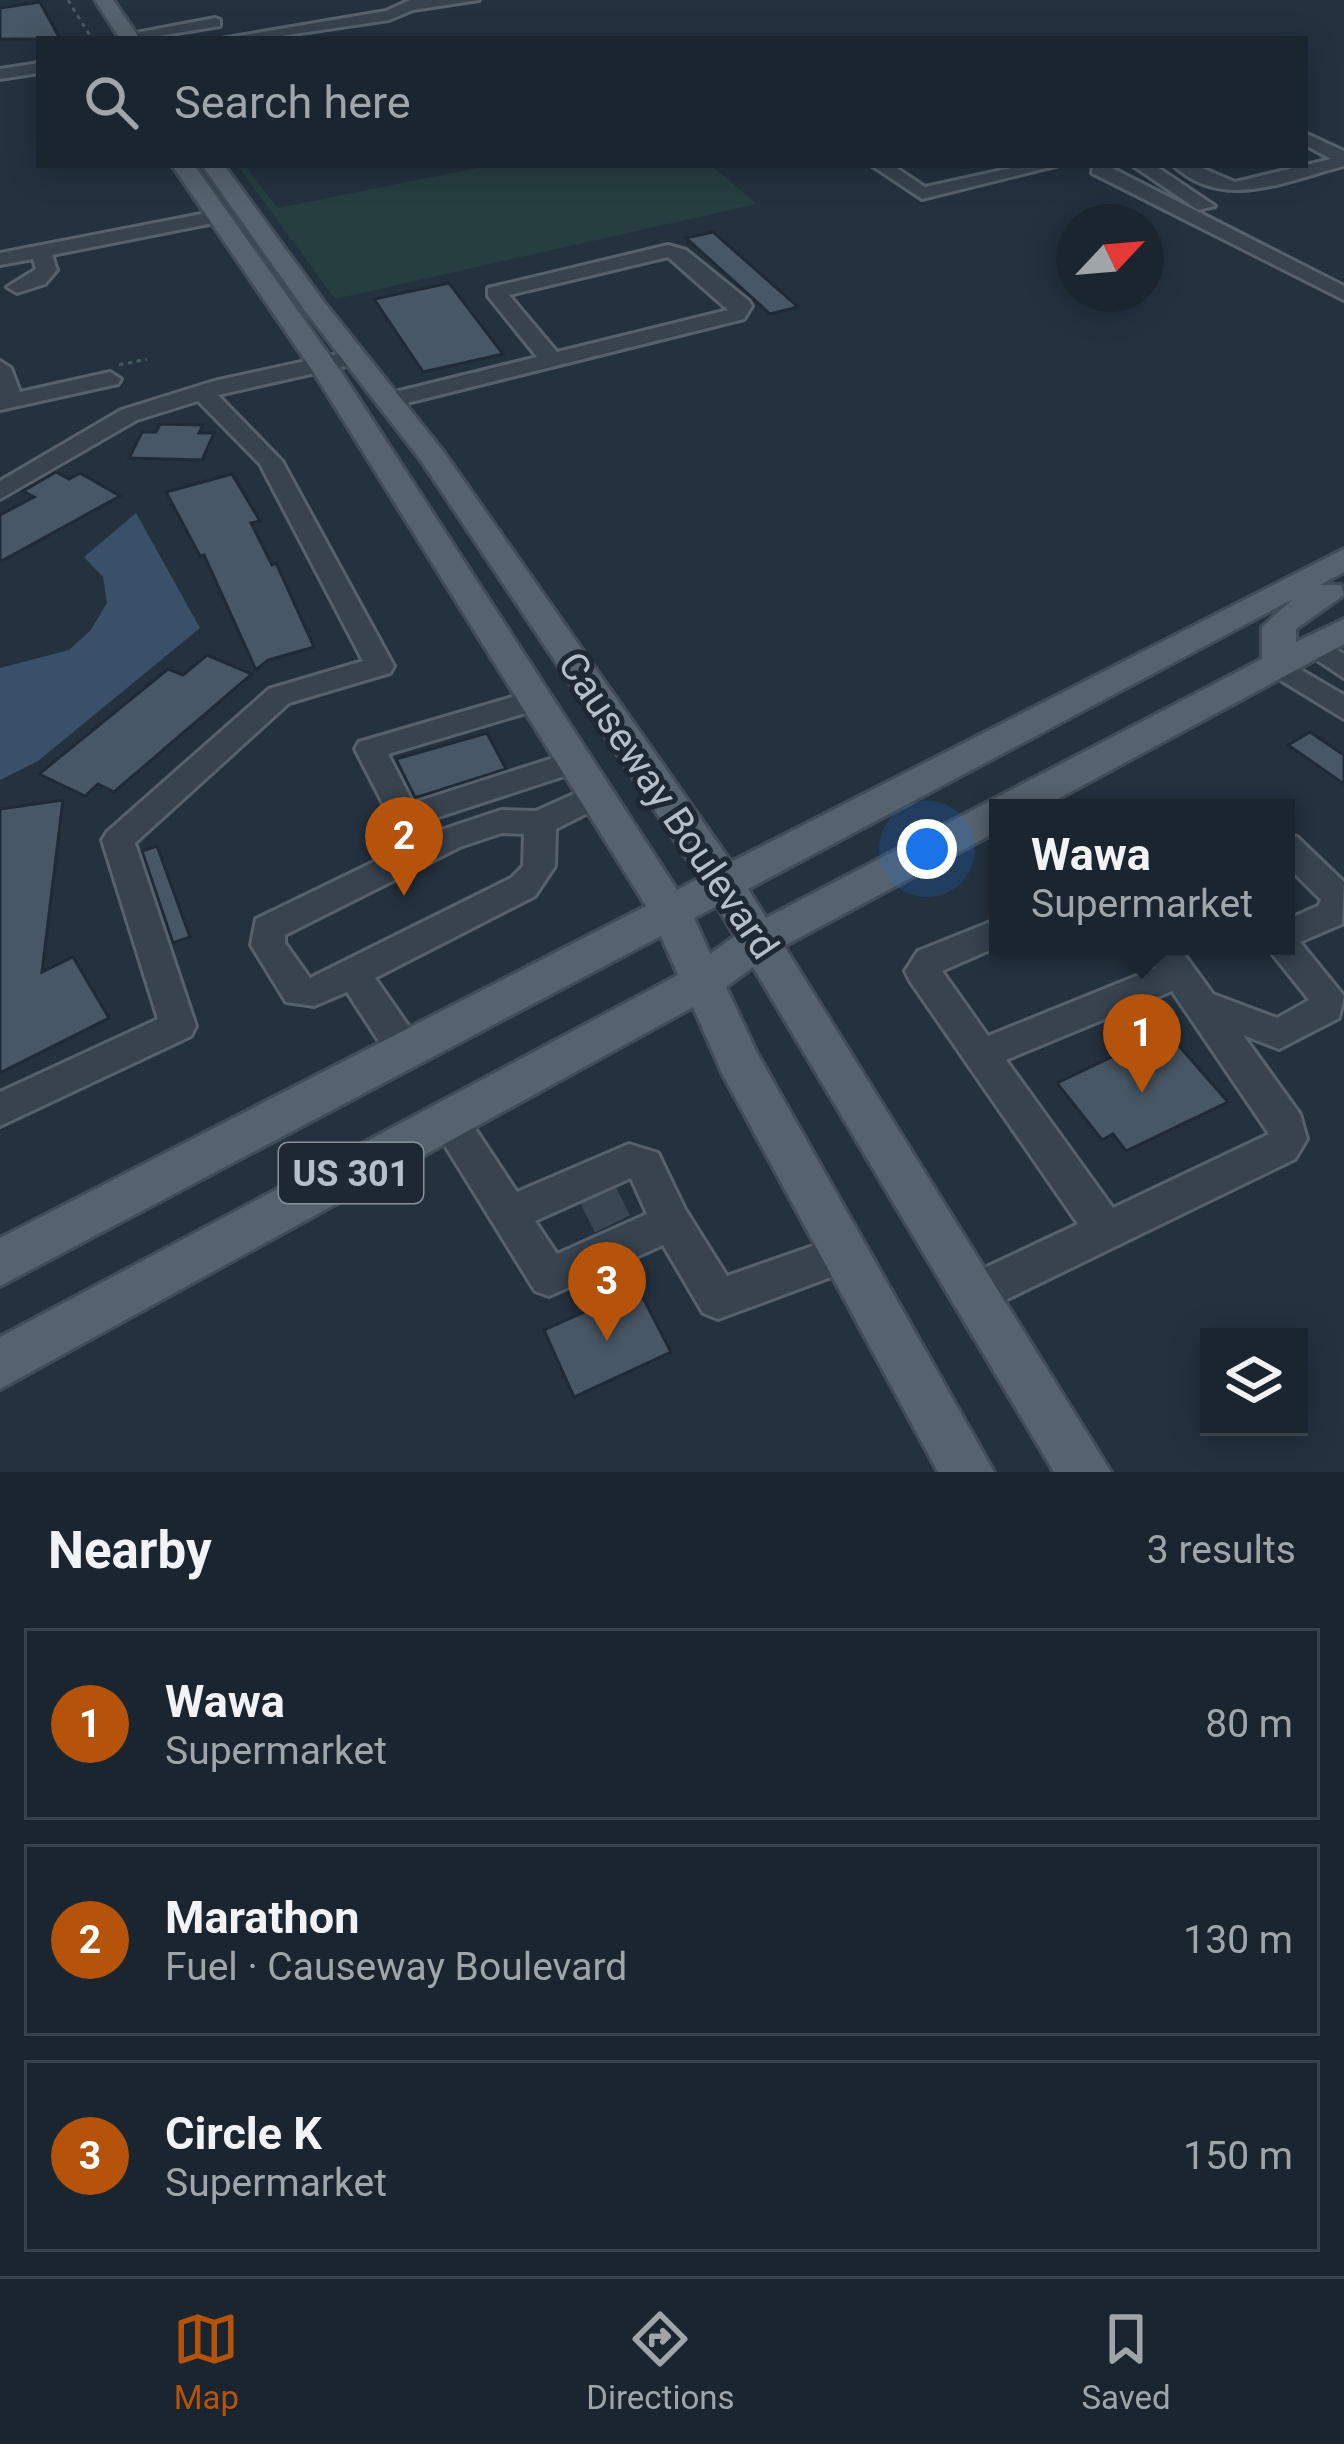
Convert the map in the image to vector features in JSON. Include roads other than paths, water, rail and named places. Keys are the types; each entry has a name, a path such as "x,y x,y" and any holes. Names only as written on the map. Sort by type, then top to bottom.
{"main road":[{"path":"104,0 128,36"},
{"name":"Causeway Boulevard","path":"185,168 217,217 342,365 391,400 761,939 1084,1472"},
{"name":"Causeway Boulevard","path":"215,168 342,365 536,700 671,913 739,1062 968,1472"},
{"name":"US 301","path":"0,1263 1344,559"},
{"path":"1279,666 1279,627 1294,612 1344,585"},
{"name":"US 301","path":"1034,799 1330,638"},
{"name":"US 301","path":"0,1364 702,982 761,939 989,822"}],"street":[{"path":"247,36 389,15 414,2 471,0"},
{"path":"140,36 215,23"},
{"path":"0,74 36,68"},
{"path":"1308,140 1344,159"},
{"path":"1187,168 1216,185 1234,188 1344,159"},
{"path":"884,168 922,193 1036,168"},
{"path":"1092,168 1344,294"},
{"path":"1146,168 1227,220 1344,276"},
{"path":"1143,194 1174,186"},
{"path":"0,259 217,217"},
{"path":"391,400 552,360 736,314 741,306 668,250 495,292 552,360"},
{"path":"17,287 38,280 47,270 41,251"},
{"path":"0,491 129,416 342,365"},
{"path":"0,368 6,402 110,379"},
{"path":"0,1110 178,1025 118,840 279,696 380,666 270,460 205,395"},
{"path":"1330,638 1344,669"},
{"path":"1279,666 1344,710"},
{"path":"536,700 370,749 405,817 575,762"},
{"path":"540,824 543,862 538,875 523,887 314,992 298,992 268,945 268,928 448,839 501,821 540,824 596,795"},
{"path":"1295,854 1339,897 1330,914 1295,930"},
{"path":"989,936 930,961 922,971 1107,1232"},
{"path":"1180,974 1279,1034 1326,1008 1327,997 1291,955"},
{"path":"353,973 406,1052"},
{"path":"980,1054 1180,974"},
{"path":"976,1293 1281,1147 1288,1139 1287,1126 1180,974"},
{"path":"449,1120 549,1277 605,1209 629,1161 644,1165 671,1222 718,1299 848,1253"},
{"path":"510,1213 605,1209 671,1222"}],"water":[{"path":"136,513 200,628 38,761 0,780 0,668 69,650 90,631 107,603 103,577 84,557"}],"tunnel":[{"path":"595,1189 613,1225"}],"place":[{"name":"Marathon","path":"404,896"},
{"name":"Wawa","path":"1142,1093"},
{"name":"Circle K","path":"607,1341"}]}
